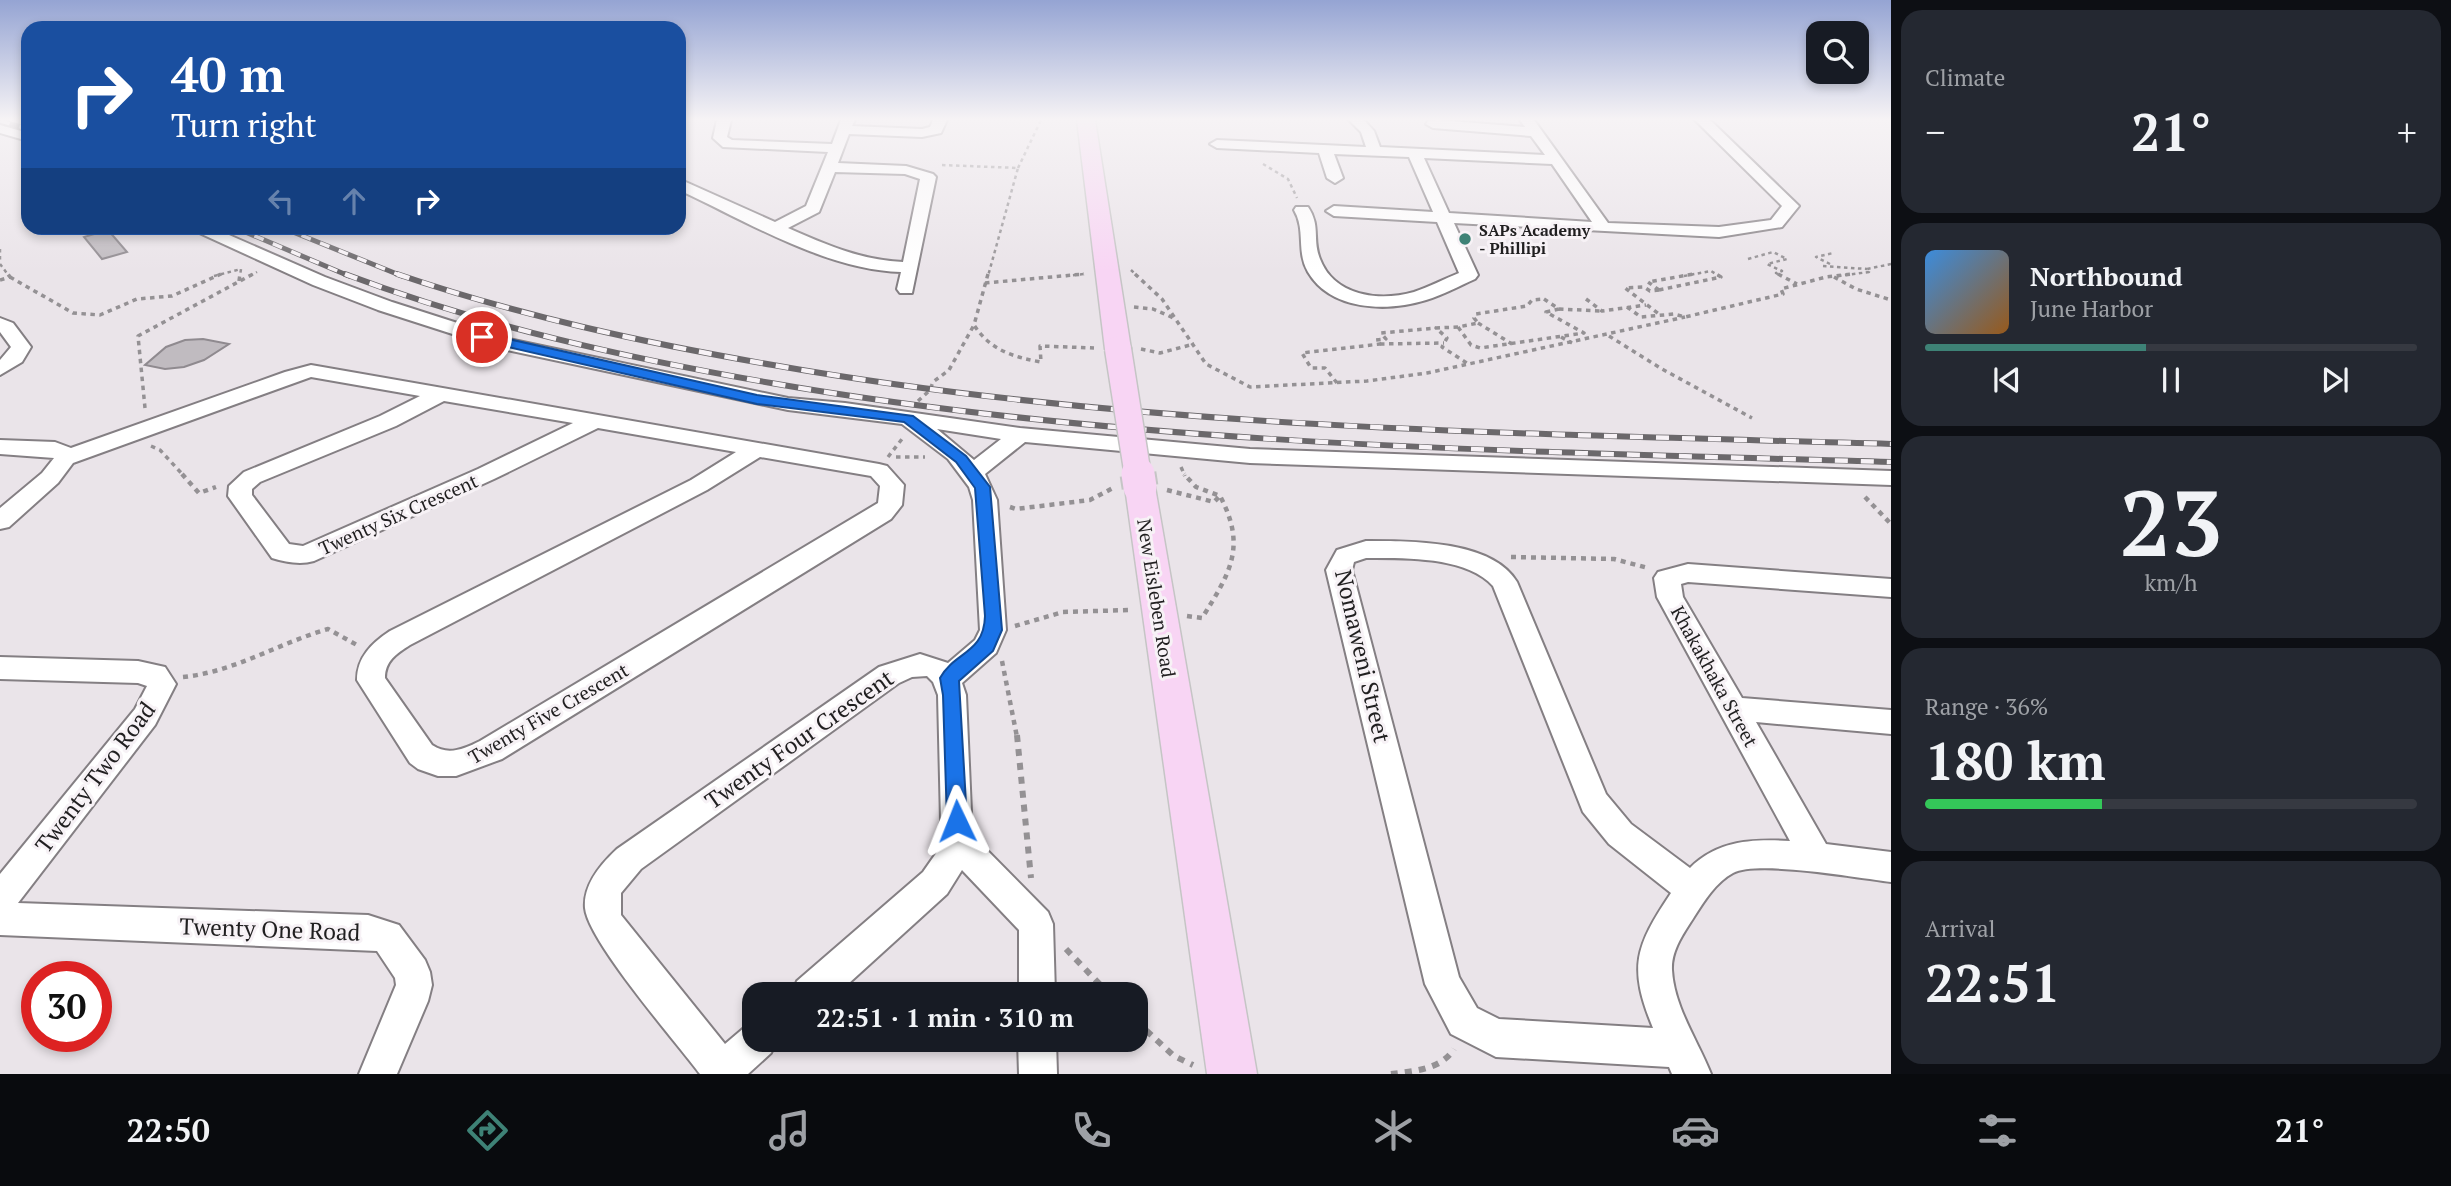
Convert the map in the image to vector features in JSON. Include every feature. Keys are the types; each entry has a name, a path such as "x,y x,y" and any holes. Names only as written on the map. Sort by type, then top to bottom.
{"main road":[{"name":"New Eisleben Road","path":"1093,170 1158,611 1215,1071"}],"street":[{"path":"775,228 813,209 829,170"},
{"path":"886,170 920,172 928,179 906,289"},
{"path":"1332,170 1335,178"},
{"path":"1302,210 1309,221 1310,256 1326,285 1352,300 1409,299 1469,275 1422,170"},
{"path":"1563,170 1602,224 1597,227"},
{"path":"1334,211 1719,232 1776,223 1791,205 1754,170"},
{"path":"686,187 865,265 910,267"},
{"path":"216,235 277,263 385,306 500,343 757,400 1020,435 1263,457 1891,478"},
{"path":"0,324 6,327 21,347 15,358 0,369"},
{"name":"Twenty Five Crescent","path":"65,458 302,372 321,372 865,468 879,471 892,485 890,505 883,513 471,761 439,763 429,761 421,754 370,680 370,670 375,657"},
{"path":"241,486 260,473 388,421 443,393"},
{"path":"824,982 935,883 953,856 956,840 952,695 949,678 986,646 993,630 983,487 973,472 948,448 908,419"},
{"name":"Twenty Six Crescent","path":"241,486 240,496 281,552 305,555 597,421"},
{"path":"973,472 1020,435"},
{"path":"0,447 55,449 62,452 65,458 50,478 0,521"},
{"path":"375,657 400,638 699,485 757,449"},
{"name":"Nomaweni Street","path":"1464,1021 1443,984 1339,570 1340,561 1346,555 1370,550 1463,557 1486,564"},
{"path":"1486,564 1504,582 1594,802 1620,834 1692,889"},
{"name":"Khakakhaka Street","path":"1817,859 1670,597 1667,578 1688,573 1891,588"},
{"name":"Twenty Four Crescent","path":"745,1052 723,1073 609,927 601,902 604,887 629,859 889,675 915,664 928,665 949,678"},
{"name":"Twenty Two Road","path":"0,668 138,671 155,675 162,684 156,701 145,717 0,900"},
{"path":"1732,709 1891,722"},
{"path":"956,840 1036,924 1037,982"},
{"path":"1464,1021 1496,1038 1686,1061 1659,992 1654,959 1673,919 1692,889 1720,863 1736,857 1757,855 1891,867"},
{"name":"Twenty One Road","path":"0,919 368,932 387,937 412,972 414,985 410,1001 378,1074"},
{"path":"1037,1052 1038,1074"}],"path":[{"path":"920,172 924,170"},
{"path":"865,468 888,457 905,436 911,405 922,399 933,382 949,370 974,325 1017,170"},
{"path":"1274,170 1288,179 1302,210"},
{"path":"0,249 0,262 10,277 73,313 100,315 137,299 172,296 214,276 241,270 239,281"},
{"path":"1748,260 1773,252 1787,259 1768,264 1782,271 1776,273 1798,285"},
{"path":"1833,253 1816,257 1847,269 1867,269 1891,264"},
{"path":"1129,260 1133,274 1163,299 1206,364 1250,387 1337,383 1470,366 1783,294 1781,289 1869,272 1867,269"},
{"path":"167,422 145,410 138,336 277,263"},
{"path":"1823,266 1831,264"},
{"path":"1659,290 1648,282 1711,271 1721,277 1659,290 1650,291 1644,287 1625,288 1660,315"},
{"path":"985,283 1086,274 1089,303 1153,309 1177,319"},
{"path":"0,280 10,277"},
{"path":"1834,277 1856,289 1891,300"},
{"path":"1513,344 1478,323 1474,318 1476,314 1527,306 1532,300 1544,299 1559,309"},
{"path":"1586,299 1602,311"},
{"path":"1458,327 1471,345 1480,348 1584,333 1546,312 1559,309 1602,311 1647,305"},
{"path":"1627,307 1641,317 1674,314 1685,317"},
{"path":"1380,344 1376,340 1386,339 1381,332 1458,327 1478,323"},
{"path":"974,325 981,340 1013,357 1041,362 1040,346 1145,349 1160,352 1194,344"},
{"path":"1436,328 1447,338 1442,347 1470,366"},
{"path":"1609,336 1679,381 1713,395 1752,418"},
{"path":"1561,337 1573,343"},
{"path":"1337,383 1325,368 1311,369 1302,353 1380,344 1444,343"},
{"path":"135,434 141,442 160,450 199,493 226,484 241,486"},
{"path":"1098,982 1070,953 1036,924 1017,735 1010,688 993,630 1063,612 1108,609 1158,611 1202,618 1237,556 1232,515 1220,496 1201,491 1184,478 1175,448"},
{"path":"1849,477 1891,524"},
{"path":"985,500 1016,509 1090,500 1112,488 1140,487 1168,490 1214,502 1220,496"},
{"path":"1486,564 1518,556 1614,559 1637,563 1667,578"},
{"path":"162,684 184,676 212,674 294,639 328,629 375,657"},
{"path":"1391,1074 1430,1067 1452,1054 1464,1021"},
{"path":"1148,1032 1174,1056 1215,1071"}],"building":[{"path":"112,235 127,252 102,259 84,237"},
{"path":"203,339 229,344 204,360 184,367 165,369 145,365 166,347 185,340"}],"railway":[{"path":"252,235 349,276"},
{"path":"300,235 397,274"},
{"path":"345,274 397,293 555,339 771,383 910,404 1050,421 1330,442 1891,462"},
{"path":"397,274 536,315 678,347 912,387 1051,403 1330,425 1891,444"},
{"path":"397,274 402,276"}],"place":[{"name":"SAPs Academy - Phillipi","path":"1465,239"}],"route":[{"path":"482,337 757,400 908,419 961,459 983,487 993,630 986,646 949,678 957,821"}]}
